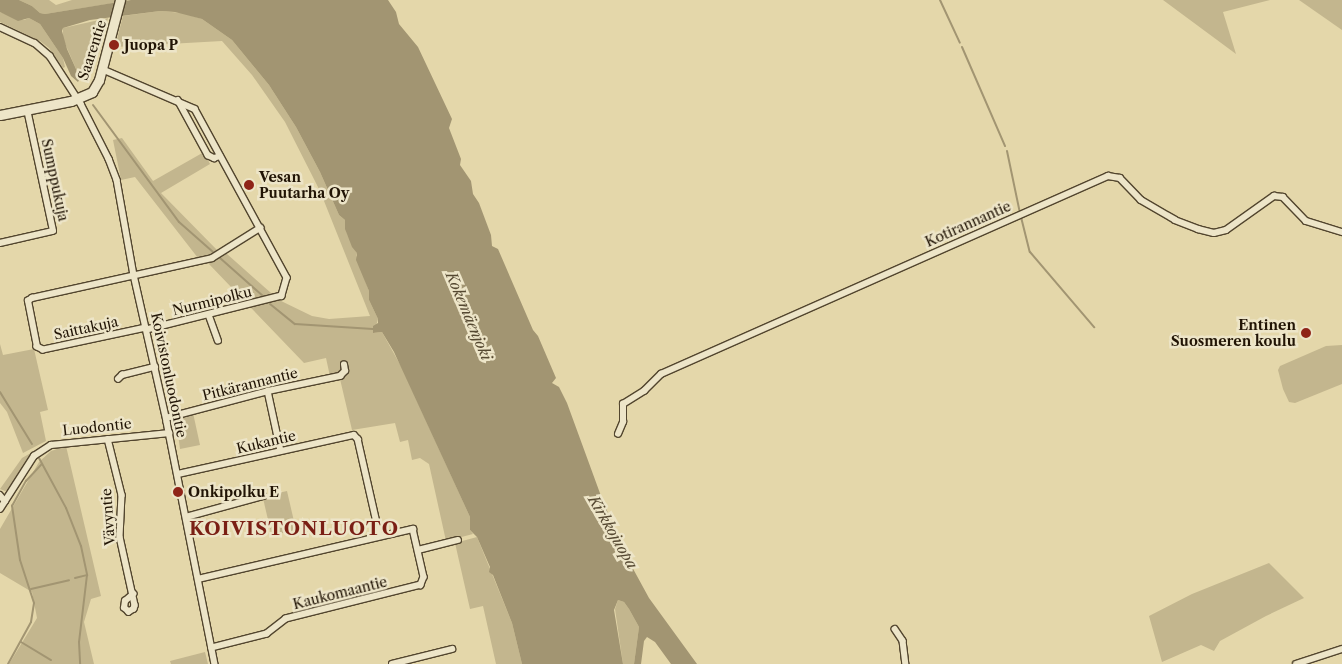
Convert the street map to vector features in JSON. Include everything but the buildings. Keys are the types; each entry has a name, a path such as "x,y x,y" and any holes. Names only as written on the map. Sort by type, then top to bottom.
{"street":[{"name":"Saarentie","path":"78,99 92,92 102,69 121,0"},
{"name":"Koivistonluodontie","path":"0,27 42,48 58,68 78,99 109,159 117,180 134,275 178,474 214,664"},
{"path":"102,69 194,108 260,228 212,258 134,275"},
{"path":"0,115 78,99"},
{"path":"178,100 208,155 214,158 220,156"},
{"name":"Sumppukuja","path":"0,243 53,232 27,110"},
{"name":"Kotirannantie","path":"618,434 623,422 623,404 644,391 661,374 1108,176 1120,178 1141,200 1175,220 1214,233 1226,230 1274,196 1282,197 1306,221 1342,232"},
{"name":"Nurmipolku","path":"147,329 282,296 286,278 260,228"},
{"name":"Saittakuja","path":"134,275 32,298 28,301 37,347 43,350 147,329"},
{"path":"209,315 218,340"},
{"name":"Pitkärannantie","path":"166,418 268,391 340,376 345,371 344,365"},
{"path":"118,379 122,374 155,367"},
{"path":"268,391 281,451"},
{"name":"Luodontie","path":"0,509 28,463 43,450 58,444 169,433"},
{"name":"Kukantie","path":"178,474 354,435 358,439 380,536"},
{"name":"Vävyntie","path":"108,438 122,495 120,536 133,594"},
{"path":"0,495 5,501"},
{"path":"186,517 263,496"},
{"path":"198,579 413,529 418,550 458,540"},
{"name":"Kaukomaantie","path":"212,648 267,634 286,619 422,585 424,577 418,550"},
{"path":"895,629 903,641 906,664"},
{"path":"392,664 452,649"},
{"path":"1296,664 1342,649"}],"shaded area":[{"path":"19,0 49,0 56,5 72,0 115,0 114,3 45,14"},
{"path":"1163,0 1270,0 1223,12 1236,54"},
{"path":"1299,0 1342,0 1342,30"},
{"path":"160,11 183,13 202,19 232,40 269,85 296,127 320,172 339,215 345,220 347,234 358,253 356,255 369,291 369,300 378,319 374,333 382,332 402,368 470,517 470,530 473,534 446,541 429,464 420,458 412,460 408,440 400,442 395,423 352,430 340,379 331,381 326,358 304,363 208,263 194,266 192,260 198,258 135,177 121,180 113,140 122,138 153,181 204,152 210,164 161,193 218,251 227,254 279,300 312,316 329,319 370,316 320,191 285,122 252,75 222,41 115,47 123,16"},
{"path":"0,12 24,20 29,18 40,24 63,58 65,67 63,68 49,48 40,41 0,22"},
{"path":"108,18 100,50 92,68 80,78 63,39 63,28"},
{"path":"0,344 3,355 34,349 48,410 40,412 46,441 23,453 7,412 0,403"},
{"path":"1342,345 1342,384 1295,403 1289,402 1278,370 1280,366 1326,346"},
{"path":"193,413 200,445 180,449 176,419"},
{"path":"45,445 30,456 10,489 5,491 0,489 22,458"},
{"path":"66,446 101,596 91,599 84,622 94,664 9,664 37,618 32,592 0,573 0,529 39,462 51,451"},
{"path":"287,491 296,530 272,536 263,497"},
{"path":"477,537 512,623 522,664 496,664 483,606 470,609 455,543"},
{"path":"1269,563 1304,598 1220,641 1214,651 1201,645 1162,662 1149,616 1192,594"},
{"path":"618,600 624,602 639,627 634,664 623,664 615,609"},
{"path":"205,652 208,664 171,664 170,661"}],"water":[{"path":"0,0 19,0 45,14 131,0 388,0 396,12 399,24 418,47 452,119 449,128 461,159 460,165 471,181 473,194 479,203 491,235 492,246 498,249 533,330 538,336 556,378 552,383 559,387 567,403 601,496 625,554 649,598 697,664 671,664 655,642 647,637 644,641 641,664 634,664 639,627 624,602 618,600 614,610 623,664 522,664 512,623 493,575 489,572 490,567 477,537 470,530 470,517 394,352 382,332 373,333 373,326 378,323 378,319 369,300 369,291 356,260 357,253 352,247 345,229 345,220 339,215 320,172 296,127 269,85 232,40 202,19 175,12 160,11 90,20 63,28 62,31 67,49 80,78 78,82 71,76 63,58 40,24 29,18 18,21 0,12"}],"waterway":[{"path":"940,0 960,43"},
{"path":"962,47 1005,146"},
{"path":"93,105 179,222 213,252"},
{"path":"1007,151 1020,213"},
{"path":"1021,217 1030,252 1094,327"},
{"path":"220,258 263,296"},
{"path":"270,304 295,324 373,329"},
{"path":"0,392 32,444"},
{"path":"39,458 66,508 81,546 87,575 79,642 80,664"},
{"path":"8,664 31,622 34,603 20,560 12,506 26,481 42,464"},
{"path":"75,578 87,575"},
{"path":"31,589 69,580"},
{"path":"21,642 51,660"}],"place":[{"name":"Juopa P","path":"114,45"},
{"name":"Vesan Puutarha Oy","path":"249,185"},
{"name":"Entinen Suosmeren koulu","path":"1306,333"},
{"name":"Onkipolku E","path":"178,492"}],"district":[{"name":"KOIVISTONLUOTO","path":"294,529"}],"water label":[{"name":"Kokemäenjoki","path":"469,316"},
{"name":"Kirkkojuopa","path":"613,532"}]}
